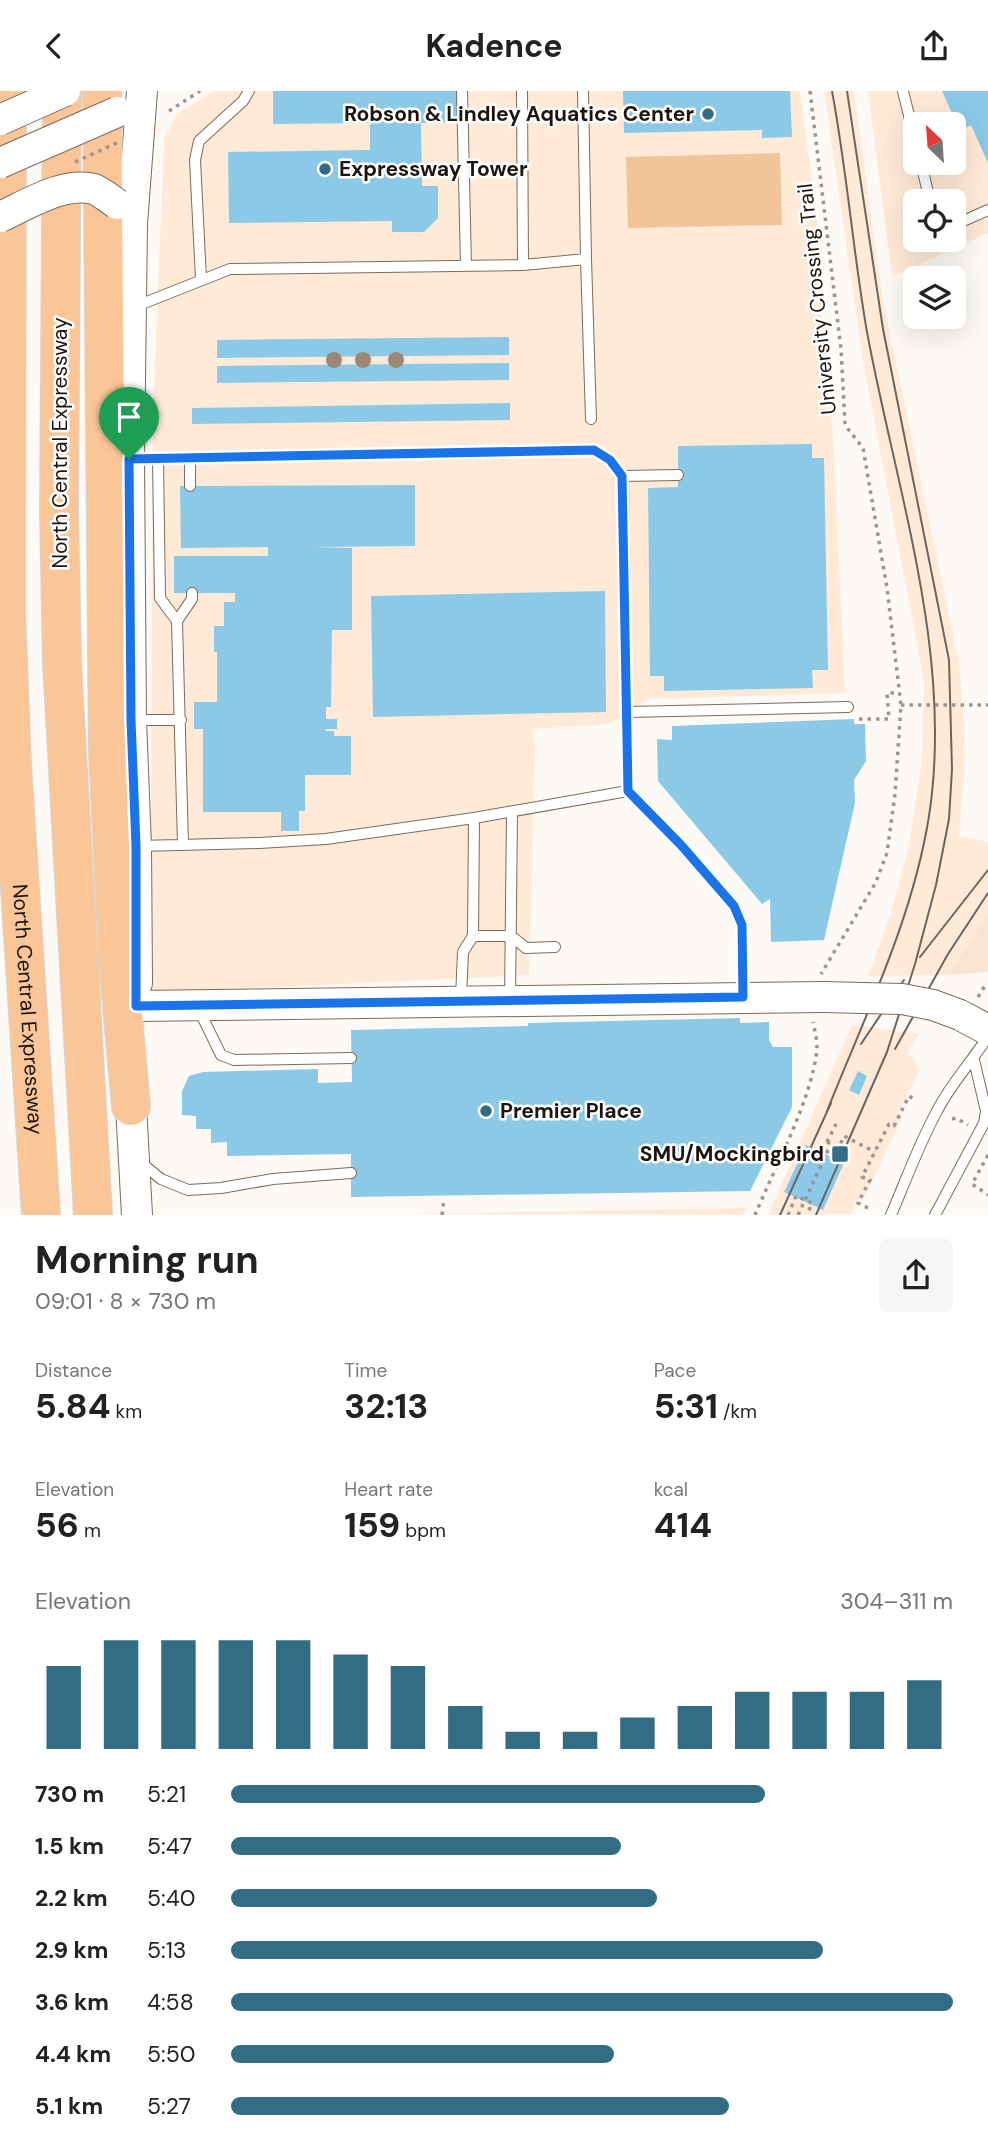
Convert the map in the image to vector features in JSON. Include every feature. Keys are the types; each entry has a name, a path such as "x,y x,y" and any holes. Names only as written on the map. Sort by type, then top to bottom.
{"highway":[{"name":"North Central Expressway","path":"7,91 4,542 6,623 12,764 41,1215"},
{"name":"North Central Expressway","path":"63,91 59,511 62,663 93,1215"},
{"path":"131,1106 118,961 108,753 139,100"}],"main road":[{"path":"0,120 63,91"},
{"path":"0,163 139,100"},
{"path":"137,1215 131,1106 136,1006 136,846 131,720 144,459 125,214 139,100"},
{"path":"0,217 50,194 74,188 95,190 125,214"},
{"path":"136,1006 743,997 902,999 933,1005 969,1007 988,1030"}],"lane":[{"path":"201,279 195,160 200,141 243,101 249,91"},
{"path":"462,91 466,266"},
{"path":"522,91 523,265"},
{"path":"583,91 591,419"},
{"path":"903,91 908,112"},
{"path":"966,220 988,210"},
{"path":"131,308 201,279 230,269 248,267 523,265 586,259"},
{"path":"183,845 177,621 160,598 144,459 594,450 610,460 622,476 628,791 681,845 734,906 742,925 743,997"},
{"path":"190,458 190,486"},
{"path":"622,476 678,475"},
{"path":"177,621 192,599 192,593"},
{"path":"627,712 848,707"},
{"path":"131,720 181,720"},
{"path":"136,846 326,839 512,812 628,791"},
{"path":"510,1001 512,812"},
{"path":"461,1002 463,952 473,936 474,818"},
{"path":"473,936 511,936 526,948 555,947"},
{"path":"197,1006 221,1055 234,1060 351,1058"},
{"path":"891,1215 936,1111 954,1081 974,1060 988,1036"},
{"path":"935,1215 984,1123 986,1111 974,1060"},
{"path":"135,1158 162,1179 188,1191 273,1179 351,1173"}],"path":[{"path":"139,100 200,91"},
{"name":"University Crossing Trail","path":"810,91 840,335 845,423 863,448 887,587 901,705 895,794 887,853 876,883 818,998"},
{"path":"858,719 889,719 887,693 899,693"},
{"path":"901,705 988,705"},
{"path":"969,1007 986,984"},
{"path":"755,1215 793,1127 808,1084 817,1051 818,998"},
{"path":"869,1208 858,1203 870,1180 862,1177 889,1124 894,1126 909,1096 916,1100"},
{"path":"952,1119 956,1118 970,1126"},
{"path":"798,1215 837,1122"},
{"path":"828,1145 839,1147 844,1136 875,1152"},
{"path":"988,1155 971,1184 988,1195"},
{"path":"788,1215 796,1196 812,1203 807,1215"},
{"path":"442,1215 444,1199"}],"shaded area":[{"path":"213,91 800,91 820,242 815,242 833,436 845,693 650,699 608,724 532,729 535,746 529,975 150,993 153,417 164,140 177,114"},
{"path":"824,91 854,91 883,301 959,663 965,760 959,836 988,842 988,913 949,975 868,976 890,917 909,846 922,759 924,681 863,361"},
{"path":"868,91 988,91 988,233 966,243 966,189 903,189 903,252 947,252 916,266 903,266 903,272 892,277"},
{"path":"780,153 782,225 628,228 626,157"},
{"path":"988,913 988,972 949,975"},
{"name":"SMU/Mockingbird","path":"852,1025 919,1034 908,1051 920,1070 898,1113 903,1116 865,1196 861,1194 851,1214 768,1215"},
{"path":"745,1208 743,1215 407,1214"}],"building":[{"name":"Expressway Tower","path":"273,91 459,91 459,122 421,123 422,186 438,186 438,218 424,232 392,232 392,221 229,223 228,152 370,150 370,123 273,124"},
{"name":"Robson & Lindley Aquatics Center","path":"623,91 790,91 792,137 762,138 762,130 624,133"},
{"path":"942,91 988,91 988,163 971,125 966,128 966,112 951,112"},
{"path":"509,337 509,355 217,358 217,340"},
{"path":"509,363 509,380 217,383 217,366"},
{"path":"510,403 510,420 192,424 192,408"},
{"path":"812,444 812,458 824,458 828,670 812,670 813,688 664,691 664,676 650,676 648,488 678,487 678,446"},
{"path":"415,485 415,546 313,547 352,548 352,630 332,630 331,707 326,707 326,719 337,719 337,729 325,731 334,731 334,736 351,736 351,775 305,775 305,811 299,811 299,831 281,831 281,812 203,812 203,729 194,729 194,702 217,702 214,626 224,626 224,602 235,602 235,593 174,593 174,556 268,556 268,547 181,548 180,486"},
{"path":"605,591 606,712 373,717 371,596"},
{"path":"854,719 854,724 865,724 866,761 854,780 855,803 824,940 771,942 770,899 762,904 658,781 657,739 672,740 672,726"},
{"name":"Premier Place","path":"740,1018 740,1023 769,1022 769,1040 773,1047 792,1047 792,1107 750,1191 351,1197 351,1154 227,1156 227,1142 211,1143 211,1129 196,1129 196,1116 182,1115 182,1091 189,1076 203,1072 318,1069 318,1083 352,1082 351,1030"},
{"path":"858,1071 867,1076 859,1095 849,1090"},
{"path":"806,1145 844,1163 823,1210 784,1192"}],"tram line":[{"path":"827,1111 886,966 912,892 929,816 935,755 934,695 928,634 906,512 867,332 832,91"},
{"path":"816,1215 887,1052 915,964 936,885 949,819 952,769 949,660 883,329 847,91"},
{"path":"920,957 988,870"},
{"path":"895,1049 948,954 988,893"},
{"path":"861,1044 904,980"},
{"path":"780,1215 831,1103"}],"place":[{"name":"Robson & Lindley Aquatics Center","path":"708,114"},
{"name":"Expressway Tower","path":"325,169"},
{"name":"Premier Place","path":"486,1111"},
{"name":"SMU/Mockingbird","path":"840,1154"}],"route":[{"path":"594,450 610,460 622,476 628,791 681,845 734,906 742,925 743,997 136,1006 129,459 594,450"}]}
